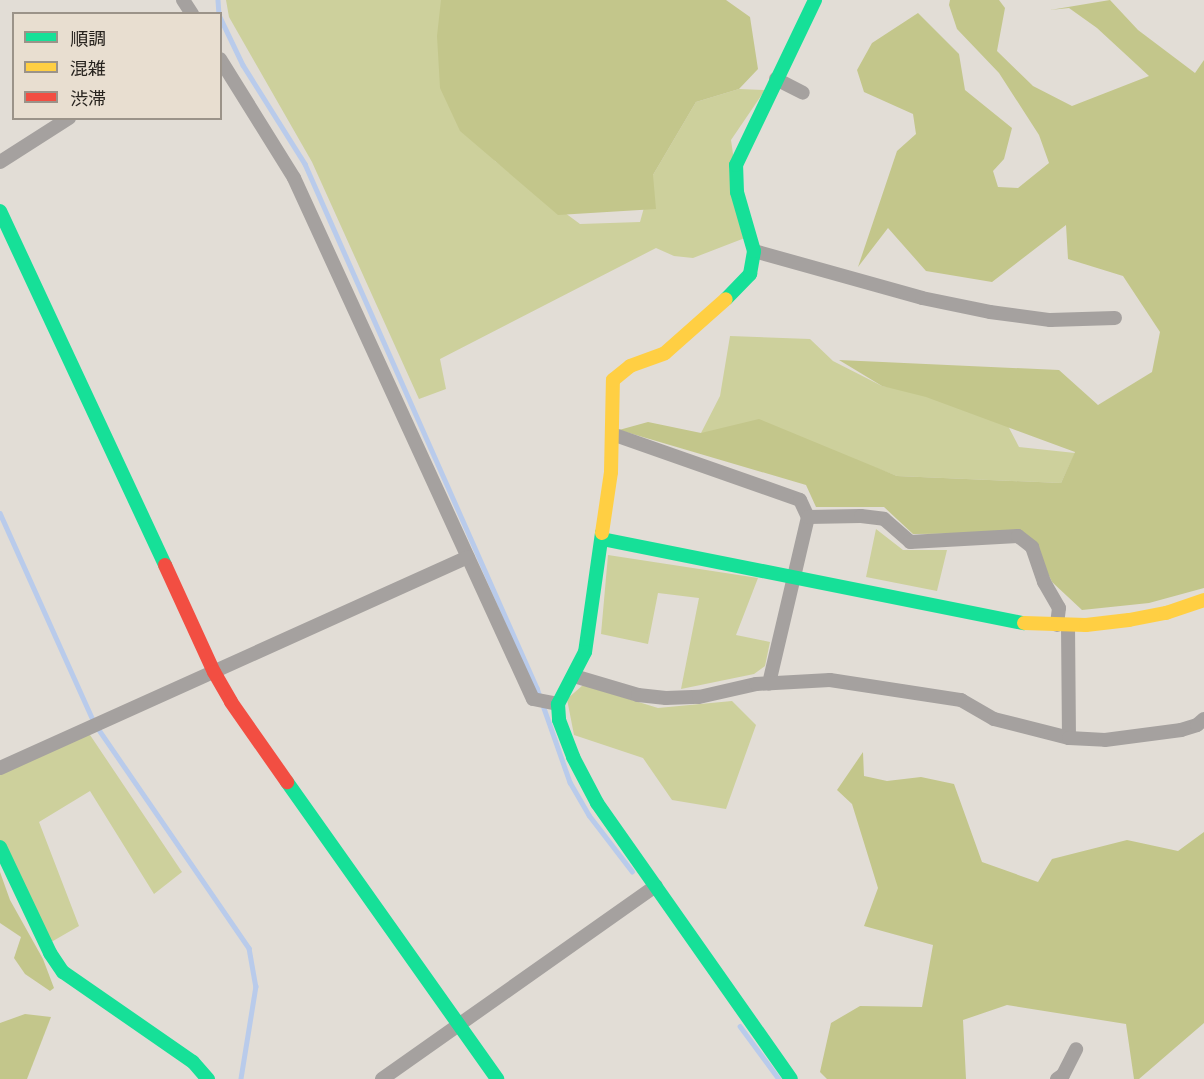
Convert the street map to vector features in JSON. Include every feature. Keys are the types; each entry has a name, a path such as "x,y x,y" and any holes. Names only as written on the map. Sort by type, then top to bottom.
{"street":[{"path":"791,1079 755,1031 597,803 562,729 558,704 585,652 611,472 613,380 630,366 665,353 717,308 750,274 754,251 737,192 736,165 815,0"},
{"path":"222,61 294,178 533,699 558,704"},
{"path":"776,79 803,93"},
{"path":"0,162 66,120"},
{"path":"0,211 48,309 214,672 238,712 496,1079"},
{"path":"754,251 922,298 990,312 1050,320 1115,318"},
{"path":"612,434 800,500 808,517 769,683"},
{"path":"808,517 861,516 884,519 910,542 1018,536 1032,547 1044,582 1059,608 1063,625 1069,738"},
{"path":"602,539 1027,624 1063,625 1129,620 1166,613 1204,600"},
{"path":"0,768 468,557"},
{"path":"574,676 638,695 666,698 699,697 730,688 769,683 830,680 961,700 994,719 1069,738 1105,741 1181,730 1197,725 1204,719"},
{"path":"0,846 50,953 63,972 193,1062 208,1079"},
{"path":"382,1079 656,886"},
{"path":"1057,1079 1063,1075 1076,1050"}],"green space":[{"path":"226,0 442,0 495,161 580,224 640,222 653,175 696,102 739,89 765,90 731,140 740,203 750,236 693,258 674,256 656,248 440,359 446,389 419,399 312,162 229,17"},
{"path":"441,0 726,0 750,17 758,69 739,89 696,102 653,175 656,209 558,215 460,131 440,88 437,36"},
{"path":"950,0 999,0 1005,8 997,51 1033,86 1072,106 1149,76 1097,28 1069,8 1050,10 1110,0 1138,30 1195,73 1204,60 1204,588 1149,603 1082,610 1052,582 1035,547 1021,533 913,534 884,507 816,507 806,485 619,430 648,422 701,433 759,419 897,476 1061,483 1075,452 926,397 882,386 839,360 1059,370 1098,405 1152,372 1160,332 1123,276 1068,259 1066,225 992,282 926,271 888,228 858,267 897,151 916,134 913,114 864,92 857,70 872,43 918,13 959,54 965,90 1012,128 1004,159 993,171 998,187 1018,188 1049,163 1039,135 999,73 957,29 949,5"},
{"path":"730,336 810,339 833,361 882,386 997,405 1019,447 1075,453 1061,483 897,476 834,452 701,433 720,396"},
{"path":"876,529 903,550 947,550 937,591 866,577"},
{"path":"608,555 758,578 736,635 770,642 765,666 754,674 681,689 699,598 658,593 648,644 601,634"},
{"path":"583,685 658,708 732,701 756,725 726,809 672,800 643,758 574,735 567,699"},
{"path":"86,729 182,872 154,894 90,791 39,822 79,926 46,945 0,847 0,768"},
{"path":"863,752 864,776 887,781 921,777 954,784 982,862 1038,882 1052,859 1127,840 1178,851 1204,832 1204,1023 1139,1079 1134,1079 1126,1024 1007,1005 963,1020 966,1079 827,1079 820,1072 831,1023 860,1006 922,1007 933,945 864,926 878,888 852,804 837,790"},
{"path":"0,872 10,900 43,959 54,988 50,991 25,974 14,958 21,937 0,923"},
{"path":"25,1014 51,1017 27,1079 0,1079 0,1023"}],"waterway":[{"path":"218,0 219,12"},
{"path":"222,21 243,65 305,164 537,688 570,782 589,815 632,871"},
{"path":"0,513 95,724 249,948 256,986 241,1079"},
{"path":"740,1026 779,1079"}],"traffic: fast":[{"path":"726,299 750,274 754,251 737,192 736,165 815,0"},
{"path":"0,211 165,565"},
{"path":"602,533 585,652 558,704 559,720 573,757 597,803 791,1079"},
{"path":"602,539 1024,623"},
{"path":"287,782 497,1079"},
{"path":"0,847 50,953 63,972 193,1062 208,1079"}],"traffic: slow":[{"path":"602,533 611,472 613,380 630,366 665,353 726,299"},
{"path":"1024,623 1086,625 1129,620 1166,613 1204,600"}],"traffic: jam":[{"path":"165,565 214,672 231,702 287,782"}]}
